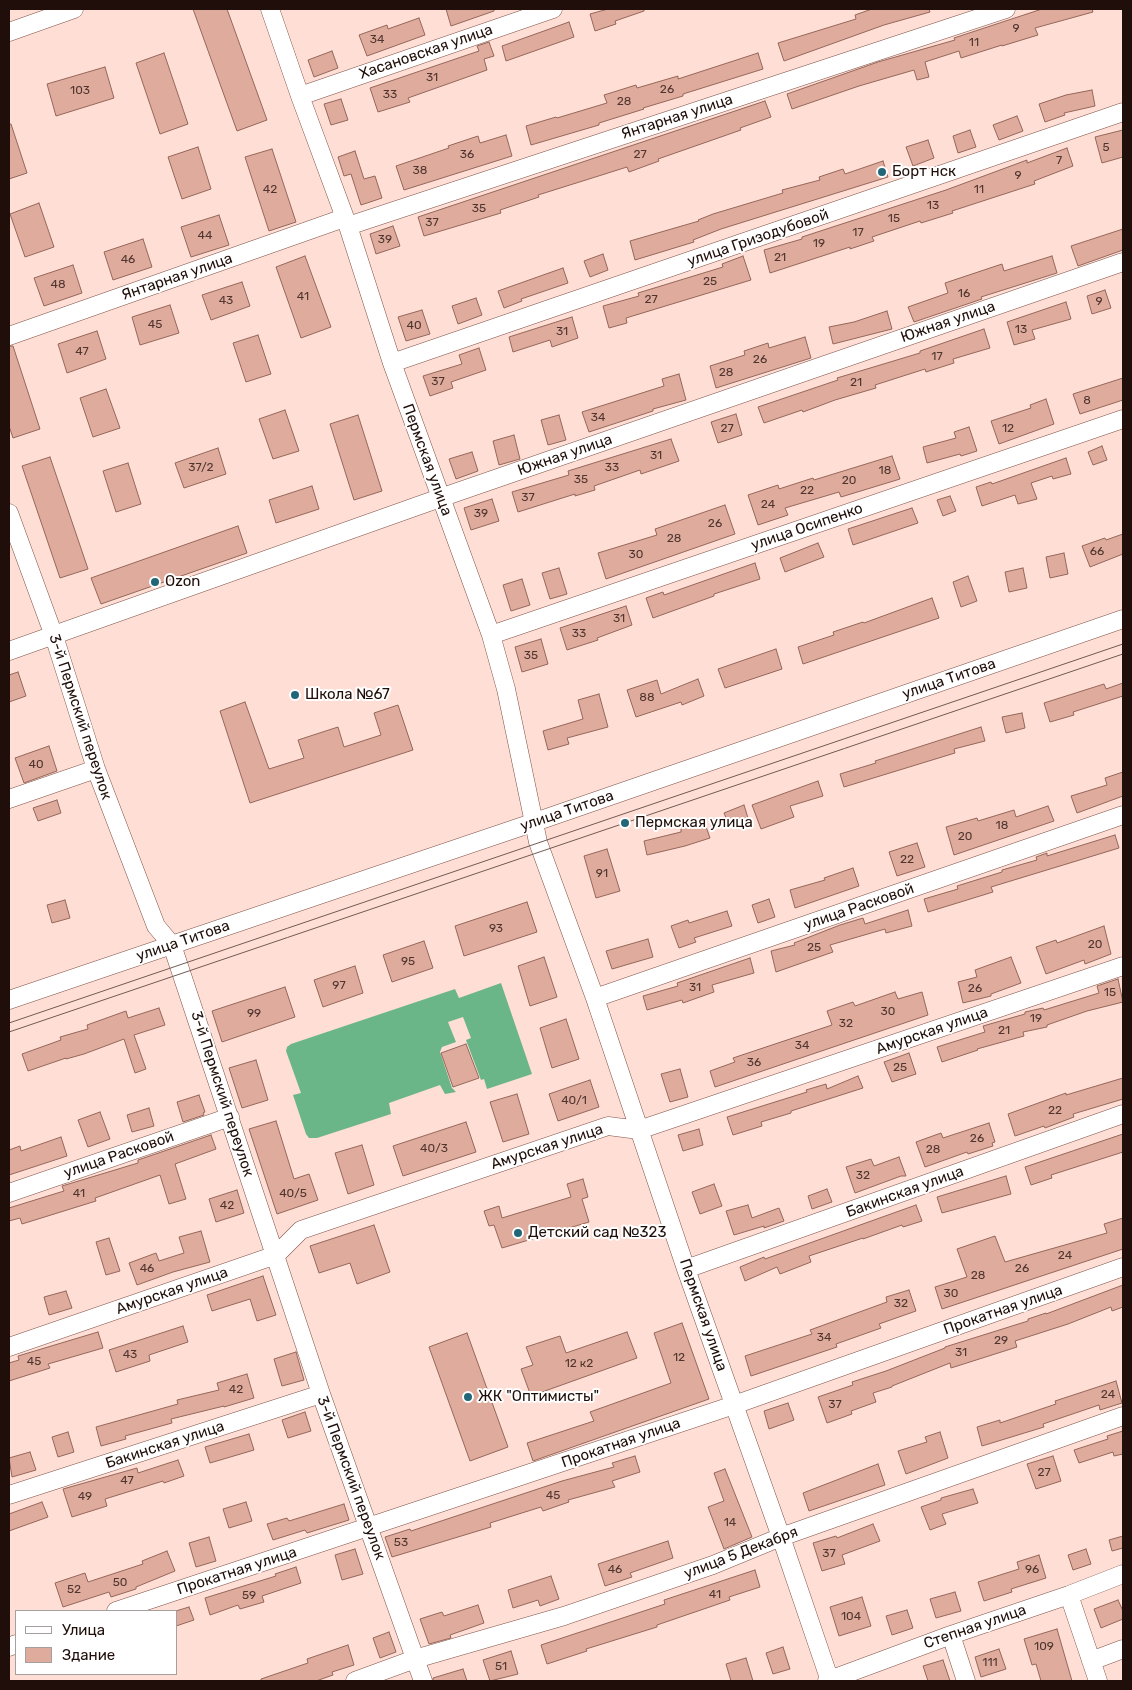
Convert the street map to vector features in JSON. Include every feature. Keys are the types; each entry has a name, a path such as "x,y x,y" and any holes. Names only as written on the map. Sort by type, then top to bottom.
{"street":[{"path":"9,32 74,9"},
{"name":"Пермская улица","path":"270,9 346,222 392,363 491,635 506,690 541,852 596,998 686,1270 781,1537 829,1681"},
{"name":"Хасановская улица","path":"300,96 553,9"},
{"name":"Янтарная улица","path":"9,336 346,222 1006,9"},
{"name":"улица Гризодубовой","path":"392,363 1123,112"},
{"name":"Южная улица","path":"9,651 440,498 1123,262"},
{"name":"улица Осипенко","path":"491,635 1123,419"},
{"name":"3-й Пермский переулок","path":"9,513 54,636 96,769 156,926 172,945 321,1394 423,1681"},
{"name":"улица Титова","path":"9,1000 535,822 1123,618"},
{"path":"9,799 96,769"},
{"name":"улица Расковой","path":"596,998 1123,816"},
{"name":"Амурская улица","path":"9,1346 276,1255 301,1230 608,1126 639,1130 1123,966"},
{"name":"Бакинская улица","path":"686,1270 1123,1114"},
{"name":"улица Расковой","path":"9,1193 230,1118"},
{"name":"Прокатная улица","path":"119,1610 734,1405 1123,1268"},
{"name":"Бакинская улица","path":"9,1495 321,1394"},
{"name":"улица 5 Декабря","path":"355,1681 415,1660 564,1616 714,1565 781,1537 1123,1416"},
{"name":"Степная улица","path":"829,1681 951,1635 1069,1595 1123,1574"},
{"path":"1069,1595 1098,1681"},
{"path":"951,1635 966,1681"},
{"path":"1091,1661 1123,1649"}],"green space":[{"path":"501,983 532,1074 487,1089 484,1079 481,1080 466,1040 471,1038 463,1017 448,1022 456,1042 442,1047 440,1052 452,1088 456,1092 445,1094 440,1085 389,1103 391,1114 317,1138 309,1138 293,1095 301,1093 286,1051 287,1047 291,1044 455,989 459,998"}],"building":[{"path":"193,9 227,9 267,120 237,131"},
{"path":"446,9 494,9 494,11 451,26"},
{"path":"608,9 644,9 644,11 615,21 616,24 595,31 590,14"},
{"path":"872,9 929,9 930,12 884,25 784,61 778,43 856,19 855,15"},
{"path":"1042,9 1092,9 1093,12 1035,28 1038,35 1002,46 961,58 959,51 925,62 929,77 917,80 914,70 859,86 792,109 787,94 878,62 955,40 954,38"},
{"path":"419,18 425,35 367,56 359,35 387,25 388,29"},
{"path":"569,22 574,37 506,61 502,46"},
{"path":"489,42 494,56 484,59 487,70 408,98 410,102 378,112 370,88 479,51 477,46"},
{"path":"332,51 338,68 314,77 308,60"},
{"path":"164,53 188,124 160,134 136,63"},
{"path":"758,53 763,69 683,94 683,96 599,123 599,125 531,145 526,126 607,103 604,95 636,85 637,88 678,76 678,79"},
{"path":"105,67 114,98 56,116 47,84"},
{"path":"1092,90 1095,106 1064,113 1065,115 1045,122 1039,104 1066,95"},
{"path":"341,99 348,120 331,125 324,104"},
{"path":"765,101 771,117 740,128 741,130 658,159 659,161 629,172 627,167 538,195 539,197 500,210 501,213 424,236 418,217"},
{"path":"1017,116 1023,131 999,140 993,125"},
{"path":"9,124 11,124 27,173 9,179"},
{"path":"970,130 976,147 958,153 953,136"},
{"path":"1123,130 1123,157 1102,163 1095,137"},
{"path":"506,135 512,156 404,190 396,166 478,136 480,143"},
{"path":"928,140 934,158 913,166 906,147"},
{"path":"198,147 211,189 182,199 168,157"},
{"path":"1067,148 1073,166 1034,181 1035,184 952,211 953,213 921,223 920,221 872,237 874,241 770,273 764,250 802,239 802,237"},
{"path":"272,149 296,222 269,231 245,157"},
{"path":"355,151 364,179 375,176 382,198 361,205 351,174 344,176 338,157"},
{"path":"883,161 888,177 721,229 693,240 694,242 635,260 630,241 699,221 713,214 783,193 782,190 820,180 819,177 843,169 845,174"},
{"path":"39,203 54,247 25,257 10,214"},
{"path":"219,215 229,245 191,257 181,227"},
{"path":"393,226 400,246 376,254 370,234"},
{"path":"1123,229 1123,250 1078,266 1071,246"},
{"path":"143,239 152,267 113,280 104,252"},
{"path":"603,254 608,270 590,277 584,261"},
{"path":"305,256 331,327 301,338 276,267"},
{"path":"743,256 751,280 626,318 627,323 609,328 603,306 639,296 638,293 723,267 722,264"},
{"path":"1052,256 1057,273 981,297 982,299 914,322 908,307 948,293 945,283 1002,264 1004,271"},
{"path":"73,265 82,293 44,306 34,278"},
{"path":"563,268 568,283 521,299 522,301 504,308 498,291"},
{"path":"242,282 250,306 211,320 202,295"},
{"path":"1105,290 1111,308 1092,314 1087,296"},
{"path":"476,298 482,315 458,324 452,306"},
{"path":"1066,302 1071,319 1032,330 1035,339 1014,345 1007,322"},
{"path":"170,305 179,333 140,345 132,317"},
{"path":"422,310 430,334 406,341 398,317"},
{"path":"887,311 892,329 833,344 829,327 854,322"},
{"path":"572,317 578,338 552,347 550,340 513,352 509,337"},
{"path":"984,329 990,348 953,359 954,363 926,372 925,369 875,385 876,388 764,423 758,407 838,380 837,378 920,353 920,351"},
{"path":"97,331 106,359 67,373 58,344"},
{"path":"258,335 271,374 246,382 233,343"},
{"path":"805,337 811,358 716,388 710,366 745,355 744,351 768,343 769,348"},
{"path":"9,346 13,346 40,429 13,438 9,426"},
{"path":"479,348 486,370 451,382 453,388 430,396 423,376 462,364 459,355"},
{"path":"679,374 686,400 653,409 653,411 589,432 582,412 664,386 662,379"},
{"path":"1123,378 1123,400 1080,414 1073,394"},
{"path":"106,389 120,428 93,437 80,398"},
{"path":"1046,399 1054,424 999,444 991,421 1031,408 1030,405"},
{"path":"285,410 299,451 273,459 259,419"},
{"path":"736,414 742,435 718,443 711,422"},
{"path":"358,415 382,491 354,500 330,424"},
{"path":"559,415 566,440 548,445 541,420"},
{"path":"969,427 977,451 927,463 923,447 956,438 954,432"},
{"path":"514,435 520,459 499,465 493,441"},
{"path":"671,439 679,461 641,474 640,470 594,486 595,490 575,496 575,494 518,512 512,492 569,475 568,471"},
{"path":"1102,446 1107,460 1093,465 1088,452"},
{"path":"218,448 226,474 184,488 175,463"},
{"path":"472,452 478,471 456,479 449,459"},
{"path":"892,456 900,479 841,497 839,492 785,508 788,515 758,525 748,495 778,485 779,489 813,478 814,480"},
{"path":"50,457 88,569 60,578 22,466"},
{"path":"1066,458 1071,474 1053,479 1052,476 1031,483 1037,499 1018,504 1015,495 982,506 976,487 991,482 992,484"},
{"path":"128,463 141,504 116,512 103,471"},
{"path":"312,486 319,509 276,523 269,500"},
{"path":"950,496 956,511 943,516 937,500"},
{"path":"492,499 499,521 471,530 464,508"},
{"path":"725,505 735,534 606,579 598,553 657,535 655,529"},
{"path":"912,508 918,523 853,545 848,529"},
{"path":"238,526 247,553 101,604 91,578"},
{"path":"1123,534 1123,554 1090,567 1082,546"},
{"path":"818,543 824,557 785,572 780,558"},
{"path":"1064,553 1068,574 1050,578 1046,557"},
{"path":"755,563 760,579 714,594 714,596 653,618 646,598 663,592 664,595"},
{"path":"559,568 567,594 550,599 542,573"},
{"path":"1023,568 1027,588 1009,592 1005,572"},
{"path":"968,576 977,601 961,607 953,582"},
{"path":"522,579 530,605 511,611 503,585"},
{"path":"932,598 939,618 803,664 798,647 834,635 833,632 864,623"},
{"path":"626,606 632,625 597,638 598,640 567,650 560,628"},
{"path":"541,639 548,664 522,672 515,647"},
{"path":"776,649 782,669 725,688 718,669"},
{"path":"18,672 26,696 9,702 9,675"},
{"path":"698,679 704,696 682,705 681,702 636,717 627,690 657,680 661,694"},
{"path":"1123,683 1123,696 1073,712 1074,715 1050,722 1044,703 1104,684 1106,689"},
{"path":"599,694 608,727 567,738 569,744 548,750 543,731 583,719 578,700"},
{"path":"245,702 269,769 304,758 298,740 338,727 344,747 381,735 374,713 398,705 413,750 250,803 220,711"},
{"path":"1022,713 1025,728 1006,733 1002,717"},
{"path":"981,727 985,741 954,749 955,753 844,787 840,774"},
{"path":"49,746 57,771 24,783 15,758"},
{"path":"1123,772 1123,796 1077,813 1071,796 1107,785 1105,778"},
{"path":"818,781 823,796 790,806 794,817 761,829 752,805"},
{"path":"57,800 61,813 38,821 33,808"},
{"path":"744,805 748,818 729,825 724,813"},
{"path":"1048,806 1054,821 954,855 946,827 977,818 978,821 1014,810 1016,817"},
{"path":"704,821 710,838 647,855 644,841 681,832 681,829"},
{"path":"1115,835 1119,848 991,887 993,892 928,912 924,899 958,889 957,886 1002,872 1002,870 1037,860 1036,857 1047,853 1047,856"},
{"path":"917,843 925,867 897,876 889,852"},
{"path":"607,849 620,891 596,898 584,856"},
{"path":"853,868 859,886 795,908 790,890 825,880 824,878"},
{"path":"769,899 775,917 758,923 752,905"},
{"path":"65,900 70,918 52,923 47,905"},
{"path":"527,902 537,932 464,956 455,926"},
{"path":"908,910 912,926 886,933 885,929 830,945 833,952 776,972 771,951 795,945 794,943 863,918 865,924"},
{"path":"727,911 732,926 694,938 696,942 679,948 671,926 688,920 689,923"},
{"path":"1104,926 1111,954 1085,964 1084,960 1046,974 1036,947 1056,940 1057,943"},
{"path":"648,939 653,957 612,969 606,951"},
{"path":"424,941 433,968 392,982 383,955"},
{"path":"544,957 557,997 530,1006 518,966"},
{"path":"1011,957 1021,983 991,994 991,996 963,1003 958,982 977,977 975,970"},
{"path":"750,958 754,973 712,985 714,992 683,1003 682,1000 647,1010 643,996 678,986 677,983"},
{"path":"355,966 363,993 323,1007 314,980"},
{"path":"1118,979 1123,1002 1087,1011 1047,1025 1047,1027 1023,1032 1024,1036 977,1049 942,1062 937,1047 985,1032 983,1026 1025,1014 1025,1012 1043,1008 1044,1010 1099,993 1097,986"},
{"path":"285,987 295,1017 222,1042 212,1011"},
{"path":"895,992 898,999 922,992 928,1015 715,1087 710,1071 735,1062 733,1058 832,1025 827,1011 853,1002 855,1006"},
{"path":"159,1008 165,1025 134,1035 146,1069 135,1073 124,1039 84,1054 28,1071 22,1054 61,1040 60,1037 88,1029 87,1025 126,1011 128,1018"},
{"path":"566,1019 579,1059 552,1068 540,1028"},
{"path":"466,1044 479,1078 453,1087 441,1053"},
{"path":"909,1053 916,1074 892,1082 884,1062"},
{"path":"256,1060 268,1100 242,1108 229,1068"},
{"path":"680,1069 688,1097 670,1102 661,1074"},
{"path":"858,1076 863,1088 791,1111 791,1113 761,1122 762,1126 733,1135 727,1117 807,1092 806,1090 826,1084 827,1089"},
{"path":"1123,1078 1123,1099 1073,1114 1074,1117 1045,1128 1044,1126 1015,1136 1008,1114 1066,1093 1066,1095"},
{"path":"590,1080 599,1107 558,1121 549,1094"},
{"path":"517,1094 529,1134 503,1142 490,1102"},
{"path":"199,1095 205,1112 203,1113 204,1115 183,1122 177,1102"},
{"path":"149,1108 154,1126 132,1132 127,1115"},
{"path":"100,1112 110,1139 88,1147 78,1120"},
{"path":"276,1121 294,1179 309,1174 318,1200 277,1214 249,1129"},
{"path":"466,1122 476,1152 403,1176 393,1146"},
{"path":"989,1123 995,1142 992,1143 993,1146 968,1154 967,1152 925,1167 916,1142 941,1133 943,1138"},
{"path":"699,1129 703,1145 683,1151 678,1135"},
{"path":"1123,1134 1123,1152 1051,1175 1052,1178 1031,1185 1025,1167"},
{"path":"211,1135 216,1149 175,1164 186,1199 169,1204 160,1175 95,1198 96,1201 22,1224 20,1218 9,1221 9,1208 64,1191 62,1186 138,1163 138,1160"},
{"path":"61,1137 67,1156 9,1175 9,1150 20,1146 21,1151"},
{"path":"362,1145 374,1185 348,1194 335,1153"},
{"path":"899,1157 906,1176 901,1176 855,1193 846,1167 871,1159 874,1166"},
{"path":"1006,1176 1011,1194 942,1213 937,1197"},
{"path":"583,1179 588,1197 582,1199 589,1222 502,1248 494,1225 489,1226 484,1211 499,1206 502,1218 571,1197 567,1184"},
{"path":"714,1184 722,1206 700,1214 692,1192"},
{"path":"827,1189 832,1202 812,1209 808,1196"},
{"path":"237,1190 244,1213 216,1222 209,1199"},
{"path":"748,1205 752,1218 779,1208 784,1221 734,1235 726,1211"},
{"path":"916,1205 922,1221 903,1227 902,1225 809,1256 811,1262 780,1274 777,1267 745,1281 740,1267"},
{"path":"1123,1218 1123,1249 942,1309 935,1287 967,1277 957,1249 995,1236 1005,1262 1107,1233 1104,1224"},
{"path":"374,1225 390,1272 357,1284 350,1263 319,1273 310,1246"},
{"path":"201,1231 210,1262 173,1272 137,1285 129,1263 156,1253 159,1261 184,1253 179,1237"},
{"path":"109,1238 120,1271 106,1275 96,1242"},
{"path":"263,1276 276,1315 257,1321 250,1299 212,1311 207,1295"},
{"path":"1123,1285 1123,1307 1112,1311 1111,1307 1068,1324 1015,1341 1017,1347 951,1368 950,1363 873,1393 876,1402 851,1411 852,1414 827,1423 818,1397 853,1385 852,1382 886,1371 945,1347 1028,1321 1028,1319"},
{"path":"909,1290 916,1311 879,1324 881,1328 836,1344 837,1347 751,1376 745,1356 812,1334 810,1330 887,1302 886,1297"},
{"path":"66,1291 72,1308 49,1315 44,1297"},
{"path":"682,1323 709,1399 533,1461 527,1443 594,1421 590,1412 671,1383 654,1333"},
{"path":"183,1326 188,1342 149,1355 150,1361 116,1372 109,1350"},
{"path":"98,1332 103,1348 48,1364 50,1368 9,1381 9,1363 19,1360 18,1356"},
{"path":"627,1332 637,1358 531,1396 521,1369 533,1365 526,1347 560,1336 566,1353"},
{"name":"ЖК \"Оптимисты\"","path":"467,1333 508,1447 470,1461 429,1347"},
{"path":"296,1352 304,1380 282,1386 274,1359"},
{"path":"247,1374 254,1398 171,1419 172,1423 125,1436 126,1439 101,1446 96,1427 178,1404 177,1400 219,1390 217,1383"},
{"path":"1116,1381 1122,1403 1100,1410 1099,1405 1043,1424 1044,1427 982,1446 977,1427 1000,1420 1000,1423 1056,1404 1055,1401"},
{"path":"788,1403 794,1420 769,1429 764,1411"},
{"path":"305,1412 311,1431 288,1438 282,1420"},
{"path":"1123,1431 1123,1454 1114,1456 1113,1452 1079,1463 1074,1450 1108,1439 1107,1436"},
{"path":"68,1432 74,1452 58,1457 52,1437"},
{"path":"940,1432 948,1458 906,1474 898,1451 927,1442 925,1437"},
{"path":"249,1434 254,1450 210,1463 205,1447"},
{"path":"30,1452 36,1470 12,1477 9,1458"},
{"path":"635,1456 640,1472 612,1481 615,1487 568,1500 569,1502 543,1511 541,1507 490,1523 491,1527 392,1557 385,1537 410,1529 411,1531 562,1481 614,1467 612,1463"},
{"path":"1053,1456 1061,1481 1036,1489 1027,1464"},
{"path":"178,1460 184,1476 105,1499 107,1506 72,1517 63,1489 137,1468 138,1473"},
{"path":"878,1464 885,1485 809,1511 803,1493"},
{"path":"725,1469 752,1537 724,1549 708,1507 724,1501 714,1473"},
{"path":"973,1489 978,1503 942,1514 946,1524 930,1530 921,1507 941,1500 941,1498"},
{"path":"42,1502 48,1517 9,1531 9,1514"},
{"path":"246,1502 252,1521 229,1528 223,1509"},
{"path":"344,1504 349,1520 307,1533 305,1530 273,1540 267,1524 287,1518 289,1521"},
{"path":"873,1524 880,1541 842,1555 845,1564 822,1571 813,1543 836,1536 837,1538"},
{"path":"1123,1536 1123,1548 1112,1551 1109,1540"},
{"path":"209,1537 216,1561 196,1567 189,1543"},
{"path":"668,1541 673,1558 630,1573 632,1577 605,1586 598,1564"},
{"path":"355,1549 363,1574 342,1580 335,1555"},
{"path":"1086,1549 1091,1564 1073,1570 1068,1555"},
{"path":"167,1551 175,1571 136,1587 136,1589 111,1597 109,1592 63,1607 55,1583 85,1573 88,1582 143,1564 142,1561"},
{"path":"1039,1555 1046,1578 1011,1589 1012,1592 984,1601 978,1582 1019,1569 1017,1562"},
{"path":"296,1567 301,1583 262,1596 264,1602 240,1609 238,1605 210,1615 205,1598 276,1576 275,1574"},
{"path":"755,1570 760,1587 729,1597 730,1600 657,1625 657,1627 586,1649 587,1651 547,1664 541,1645 665,1604 664,1600"},
{"path":"551,1576 559,1599 540,1606 538,1600 513,1608 508,1590"},
{"path":"955,1592 961,1611 936,1618 930,1599"},
{"path":"862,1597 871,1626 839,1636 830,1607"},
{"path":"1118,1600 1123,1611 1123,1619 1101,1628 1094,1609"},
{"path":"478,1605 484,1623 450,1635 451,1638 429,1644 420,1619 442,1612 444,1616"},
{"path":"189,1607 194,1620 178,1625 178,1610"},
{"path":"907,1610 913,1628 892,1635 886,1616"},
{"path":"1057,1629 1072,1681 1041,1681 1036,1664 1032,1665 1024,1639"},
{"path":"389,1632 396,1652 380,1658 373,1638"},
{"path":"348,1645 354,1665 332,1672 333,1675 316,1681 261,1681 261,1679 308,1663 307,1659"},
{"path":"783,1647 790,1669 773,1674 766,1653"},
{"path":"999,1649 1006,1669 981,1677 975,1657"},
{"path":"511,1651 518,1674 490,1681 483,1660"},
{"path":"746,1658 753,1681 731,1681 726,1664"},
{"path":"943,1660 950,1681 928,1681 923,1666"},
{"path":"463,1669 467,1681 433,1681 433,1678"}],"tram line":[{"path":"9,1023 1123,644"},
{"path":"9,1032 1123,654"}],"place":[{"name":"Борт нск","path":"882,172"},
{"name":"Ozon","path":"155,582"},
{"name":"Школа №67","path":"295,695"},
{"name":"Пермская улица","path":"625,823"},
{"name":"Детский сад №323","path":"518,1233"},
{"name":"ЖК \"Оптимисты\"","path":"468,1397"}]}
